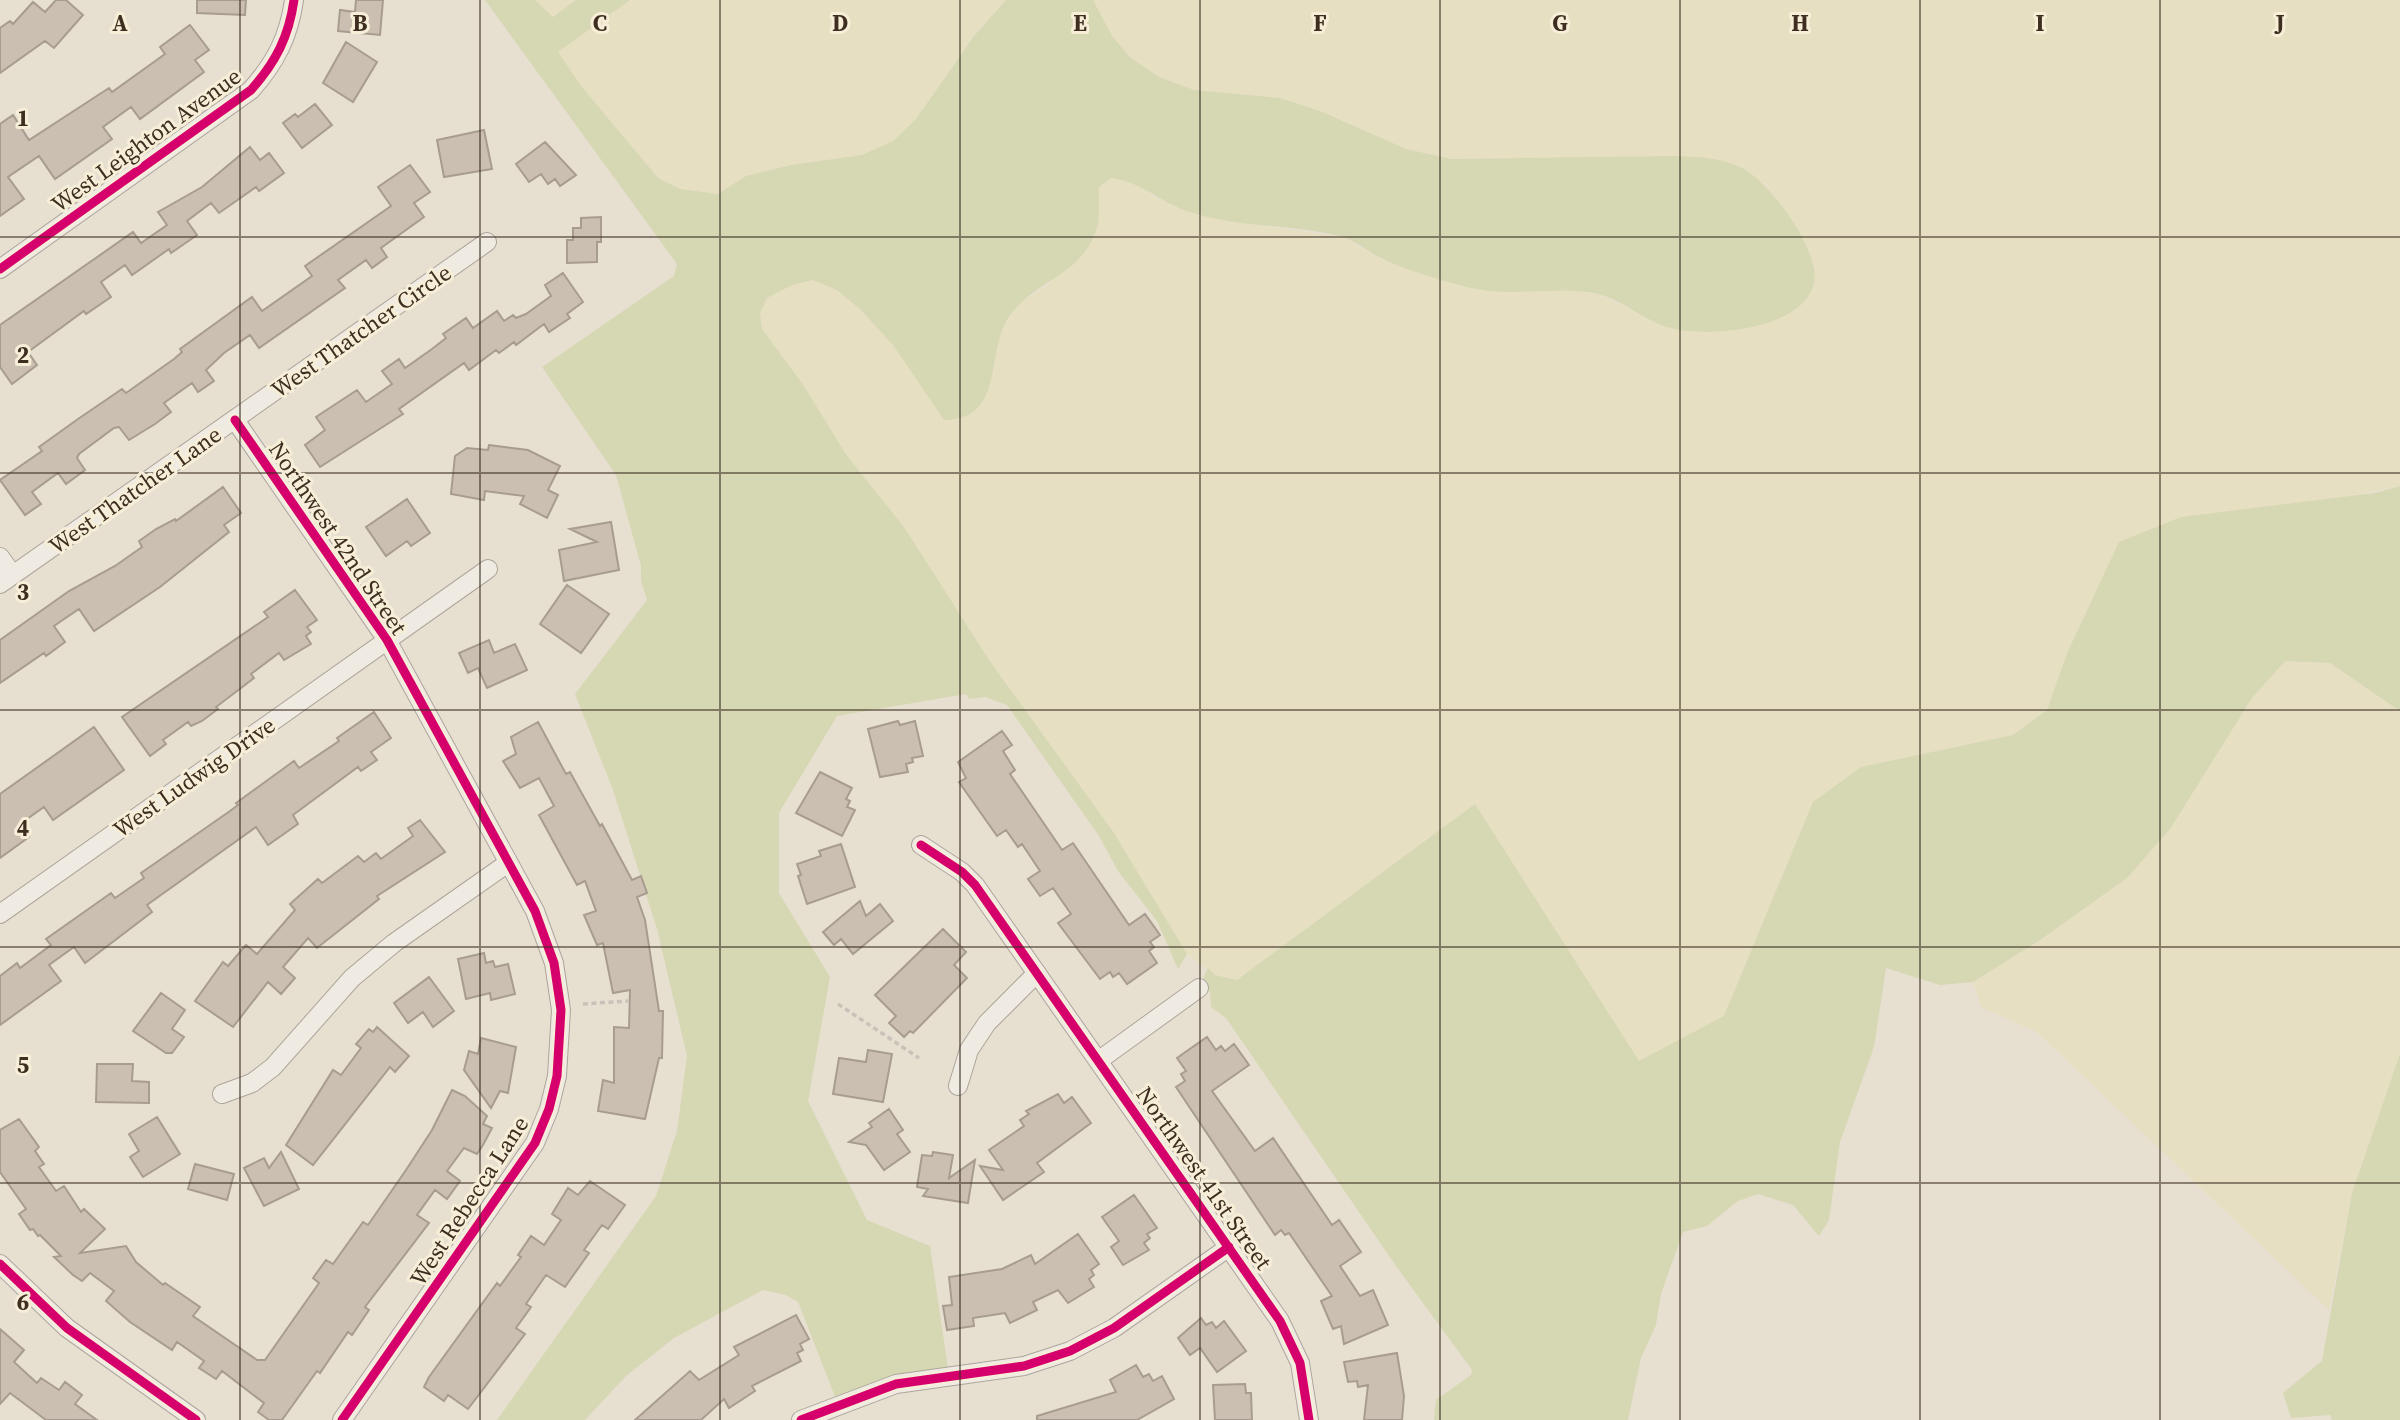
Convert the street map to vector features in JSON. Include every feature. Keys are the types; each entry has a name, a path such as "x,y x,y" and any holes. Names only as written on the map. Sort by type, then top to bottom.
{"street":[{"name":"West Leighton Avenue","path":"0,269 251,90 269,70 291,23 295,0"},
{"name":"West Thatcher Circle","path":"235,420 487,242"},
{"name":"West Thatcher Lane","path":"6,580 235,420"},
{"name":"Northwest 42nd Street","path":"235,420 387,640 508,863"},
{"path":"0,556 6,580"},
{"name":"West Ludwig Drive","path":"0,914 488,569"},
{"name":"Northwest 41st Street","path":"921,845 962,872 975,885 1280,1321 1295,1349 1304,1377 1309,1420"},
{"path":"222,1094 251,1083 273,1067 352,978 394,943 508,863"},
{"name":"West Rebecca Lane","path":"342,1420 480,1226 535,1143 549,1109 560,1045 561,1010 558,986 554,963 535,911 508,863"},
{"path":"958,1086 969,1050 987,1023 1037,972"},
{"path":"1098,1060 1199,988"},
{"path":"801,1420 896,1384 1024,1366 1070,1351 1114,1328 1229,1247"},
{"path":"0,1264 67,1328 196,1420"}],"path":[{"path":"583,1004 628,1001"},
{"path":"838,1004 919,1058"}],"shaded area":[{"path":"535,0 576,0 553,17"},
{"path":"630,0 1006,0 974,35 916,119 893,141 862,155 791,165 746,176 718,194 680,189 658,178 554,54"},
{"path":"1093,0 2400,0 2400,486 2119,542 2068,651 2047,710 2013,735 1861,767 1813,802 1724,1016 1639,1062 1475,804 1237,980 1215,975 1187,954 1114,833 989,660 904,527 847,456 804,386 762,329 760,313 767,298 792,285 814,280 837,290 860,309 893,345 913,373 994,371 996,344 1010,315 1024,300 1048,285 1099,221 1099,187 1111,178 1131,180 1155,197 1188,211 1223,220 1343,237 1383,260 1477,289 1578,291 1600,295 1673,329 1808,250 1787,213 1765,184 1703,157 1451,159 1406,149 1320,111 1280,98 1194,90 1159,77 1131,58 1112,36"},
{"path":"2285,661 2330,663 2400,711 2400,1054 2352,1193 2329,1310 2037,1032 1981,1007 1973,982 2040,940 2127,878 2170,829 2252,698"}],"green space":[{"path":"485,0 535,0 553,17 576,0 630,0 558,52 581,86 658,178 680,189 718,194 746,176 791,165 862,155 893,141 916,119 974,36 1006,0 1093,0 1112,36 1131,58 1159,77 1194,90 1280,98 1320,111 1406,149 1451,159 1678,156 1710,158 1733,164 1752,174 1778,201 1791,218 1809,253 1814,269 1814,283 1806,299 1793,311 1755,326 1712,332 1692,331 1665,326 1598,294 1568,291 1491,291 1454,284 1390,262 1344,238 1320,232 1206,216 1177,207 1131,183 1111,178 1099,187 1098,224 1082,255 1072,266 1034,292 1011,314 1003,329 986,396 978,408 964,417 944,420 893,345 860,309 837,290 813,280 792,285 767,298 760,313 762,329 804,386 847,456 904,527 989,660 1114,833 1187,954 1178,969 1157,921 1118,871 1099,836 1007,705 985,697 969,699 966,694 837,716 779,813 779,893 830,977 808,1101 867,1220 930,1246 949,1375 838,1404 798,1302 786,1295 763,1290 674,1338 626,1376 585,1420 497,1420 656,1196 677,1131 687,1056 657,929 613,790 575,694 647,600 641,581 641,566 616,475 542,367 674,276 677,264"},
{"path":"2400,486 2400,711 2330,663 2285,661 2252,698 2170,829 2127,878 2040,940 1973,982 1940,985 1886,968 1874,1047 1840,1142 1829,1220 1819,1236 1793,1205 1758,1194 1738,1201 1707,1226 1683,1232 1661,1294 1656,1325 1641,1358 1628,1420 1434,1420 1436,1400 1471,1375 1472,1370 1396,1266 1226,1018 1211,1007 1210,993 1202,981 1208,968 1215,975 1237,980 1475,804 1639,1061 1724,1016 1813,802 1861,767 2013,735 2047,710 2068,651 2119,542 2181,517 2375,493"},
{"path":"2400,1054 2400,1420 2332,1420 2330,1415 2291,1418 2283,1393 2322,1361 2352,1193"}],"building":[{"path":"56,0 66,0 83,15 54,48 45,41 0,73 0,28 10,21 13,24 33,2 45,12"},
{"path":"197,0 246,0 245,15 197,13"},
{"path":"356,0 383,0 380,35 338,31 340,10 355,12"},
{"path":"190,25 209,50 195,60 204,72 140,119 131,107 103,127 112,139 55,179 39,156 8,177 24,199 0,216 0,124 13,115 29,140 109,88 112,92 165,54 160,47"},
{"path":"346,42 377,62 353,102 323,83"},
{"path":"315,104 332,125 302,148 283,123 295,114 298,117"},
{"path":"484,130 492,169 444,177 437,140"},
{"path":"545,142 576,175 560,186 555,179 548,184 541,174 529,182 516,164"},
{"path":"250,147 260,160 269,153 284,173 259,191 256,187 219,213 211,203 187,221 197,235 171,253 169,249 132,275 125,265 101,282 111,297 86,314 84,311 28,352 37,365 12,384 0,367 0,325 133,232 141,243 167,225 158,212 202,187"},
{"path":"410,165 430,192 414,203 424,217 381,248 387,257 372,268 366,260 338,280 345,288 259,348 250,335 224,353 206,370 214,381 198,392 192,383 164,403 171,412 155,424 129,440 119,427 114,428 79,454 77,458 85,470 66,484 58,473 32,492 41,504 25,515 0,480 42,451 39,447 78,419 122,389 126,393 174,359 182,352 180,349 252,297 262,311 312,276 305,266 391,206 378,187"},
{"path":"601,217 601,242 597,242 597,262 567,263 567,240 573,240 573,228 581,228 581,218"},
{"path":"563,273 583,302 567,314 570,318 549,332 544,324 516,345 514,342 499,353 496,350 469,370 464,363 399,409 403,414 320,467 305,445 325,430 316,417 357,390 366,402 392,384 382,371 399,359 405,368 446,338 443,334 466,318 473,328 497,311 504,321 513,315 516,318 526,314 551,296 545,285"},
{"path":"489,445 528,450 560,466 548,490 558,495 547,518 520,504 524,496 485,491 484,500 451,494 455,456 467,448 488,450"},
{"path":"223,487 241,513 224,525 229,532 160,587 94,631 79,609 54,626 65,642 0,683 0,640 69,591 115,566 142,547 139,541 156,529 175,519 176,521"},
{"path":"407,499 430,533 411,546 407,541 386,556 366,527"},
{"path":"611,522 619,570 564,581 559,550 597,542 570,529"},
{"path":"567,585 609,614 581,653 540,624"},
{"path":"295,590 317,620 307,627 311,632 306,636 311,644 284,660 279,653 251,674 254,678 216,707 218,709 191,726 188,722 163,740 166,744 150,756 122,717 268,617 264,612"},
{"path":"489,640 494,653 515,644 527,670 487,688 478,668 468,673 459,653"},
{"path":"374,712 391,738 371,752 377,760 361,771 358,767 293,815 298,824 268,845 256,827 147,905 152,912 85,963 74,947 49,965 61,981 0,1025 0,976 17,963 20,968 51,945 46,939 111,893 115,898 144,878 141,873 230,811 238,805 236,803 294,761 299,768 339,741 337,738"},
{"path":"898,721 900,725 915,721 923,756 912,758 913,762 906,764 908,772 880,777 868,729"},
{"path":"538,722 566,774 570,772 600,826 602,824 632,880 641,876 647,893 637,897 645,920 659,1011 663,1011 662,1058 659,1058 645,1119 598,1111 603,1080 614,1083 614,1027 629,1028 630,990 613,993 603,943 597,945 584,915 596,911 585,881 577,885 539,815 554,806 539,778 520,788 503,761 516,754 511,737"},
{"path":"94,727 124,770 53,820 44,807 20,824 29,837 0,858 0,794"},
{"path":"1002,731 1012,745 1003,751 1015,770 1010,774 1062,850 1073,843 1129,925 1145,914 1160,935 1150,942 1154,947 1149,951 1157,963 1127,984 1119,973 1113,977 1110,972 1100,979 1058,923 1071,914 1053,888 1040,896 1028,879 1040,871 1022,844 1018,847 1006,830 997,836 959,782 966,778 958,762"},
{"path":"820,772 852,788 846,799 850,801 847,807 855,810 842,836 796,813"},
{"path":"420,820 445,852 377,896 379,899 317,948 308,938 283,967 295,978 281,994 268,982 233,1027 195,1001 223,962 228,966 246,945 257,954 295,910 290,904 318,879 322,883 358,856 364,862 376,853 381,859 413,836 408,828"},
{"path":"841,844 855,887 807,904 797,864 821,856 819,851"},
{"path":"860,901 866,916 880,904 893,921 853,954 841,939 834,945 823,932"},
{"path":"943,929 966,952 954,965 967,978 913,1033 910,1031 904,1037 889,1023 896,1016 875,995"},
{"path":"484,953 486,963 493,961 495,967 508,964 515,994 491,1000 490,993 466,999 458,959"},
{"path":"429,977 454,1011 433,1027 423,1012 408,1023 394,1003"},
{"path":"161,993 185,1010 172,1029 184,1037 172,1053 166,1053 133,1031"},
{"path":"377,1027 409,1056 395,1072 390,1067 313,1165 286,1145 333,1070 341,1075 361,1048 356,1044 369,1029 373,1032"},
{"path":"1207,1037 1216,1050 1221,1046 1225,1051 1234,1044 1249,1065 1212,1091 1255,1151 1273,1138 1332,1225 1339,1220 1361,1252 1340,1266 1360,1296 1373,1290 1388,1325 1344,1344 1341,1326 1333,1329 1321,1301 1332,1296 1289,1233 1285,1235 1281,1230 1275,1235 1176,1087 1185,1081 1181,1074 1186,1071 1177,1058"},
{"path":"481,1038 516,1047 508,1093 500,1091 491,1108 464,1070 469,1051 478,1054"},
{"path":"868,1050 892,1054 883,1102 833,1094 839,1058 866,1062"},
{"path":"97,1064 133,1064 132,1081 149,1082 149,1103 96,1102"},
{"path":"452,1090 465,1096 487,1116 483,1124 492,1128 477,1154 464,1148 447,1171 460,1181 447,1199 435,1190 417,1215 429,1223 365,1307 369,1310 352,1335 348,1332 320,1373 317,1371 282,1420 269,1420 258,1412 264,1403 222,1371 216,1379 199,1368 204,1361 177,1342 172,1350 130,1322 106,1301 114,1291 90,1273 82,1281 73,1275 54,1257 61,1256 33,1229 30,1230 19,1214 26,1209 0,1172 0,1130 19,1119 39,1147 35,1151 44,1164 39,1167 56,1191 64,1186 81,1212 84,1209 105,1229 80,1253 126,1246 136,1262 163,1285 165,1283 200,1307 193,1316 257,1360 265,1360 319,1283 313,1278 326,1260 333,1264 363,1222 368,1225 432,1130"},
{"path":"1058,1094 1064,1103 1072,1097 1091,1123 1037,1163 1044,1172 1003,1200 980,1166 1003,1170 989,1150 1024,1126 1020,1120 1029,1114 1026,1111"},
{"path":"889,1109 903,1130 897,1134 910,1152 884,1170 866,1145 849,1142 872,1127 869,1123"},
{"path":"157,1117 180,1154 143,1177 130,1157 139,1151 129,1134"},
{"path":"281,1152 299,1189 264,1206 244,1168 264,1158 269,1168"},
{"path":"933,1152 953,1155 949,1178 975,1160 968,1203 923,1196 928,1189 917,1187 922,1155 932,1156"},
{"path":"195,1164 234,1174 227,1200 188,1189"},
{"path":"590,1181 625,1205 608,1229 602,1225 584,1250 589,1253 565,1287 546,1275 526,1304 531,1307 516,1328 525,1334 468,1409 448,1395 444,1401 424,1387 497,1283 500,1286 521,1257 518,1255 531,1236 544,1245 561,1220 552,1214 568,1188 578,1195"},
{"path":"1134,1195 1157,1228 1147,1234 1150,1238 1144,1243 1149,1250 1123,1265 1111,1247 1119,1241 1102,1217"},
{"path":"1078,1234 1099,1264 1091,1270 1094,1275 1089,1279 1094,1287 1068,1303 1058,1290 1033,1302 1037,1310 1010,1323 1005,1313 973,1318 974,1326 947,1330 943,1306 952,1305 949,1277 1002,1269 1031,1255 1035,1264"},
{"path":"796,1315 809,1339 800,1344 803,1350 797,1353 801,1361 752,1386 755,1391 729,1408 724,1399 701,1420 635,1420 690,1371 699,1380 739,1355 734,1347"},
{"path":"1201,1318 1206,1325 1212,1322 1216,1328 1224,1321 1246,1351 1217,1372 1200,1348 1190,1355 1178,1338"},
{"path":"0,1329 24,1350 14,1362 37,1383 41,1378 59,1390 65,1382 82,1395 75,1404 97,1420 46,1420 10,1393 0,1404"},
{"path":"1397,1353 1404,1396 1402,1420 1364,1420 1368,1385 1358,1387 1357,1381 1348,1382 1344,1362"},
{"path":"1136,1365 1143,1377 1149,1374 1153,1381 1162,1376 1174,1399 1137,1420 1037,1420 1037,1416 1116,1392 1110,1380"},
{"path":"1245,1384 1246,1393 1251,1393 1252,1420 1215,1420 1213,1385"}],"cycle path":[{"path":"0,269 251,90 280,48 289,25 294,0"},
{"path":"235,420 387,640 535,911 554,963 561,1010 557,1076 549,1109 535,1143 342,1420"},
{"path":"921,845 962,872 975,885 1280,1321 1300,1363 1309,1420"},
{"path":"801,1420 896,1384 1024,1366 1070,1351 1114,1328 1229,1247"},
{"path":"0,1264 67,1328 196,1420"}]}
